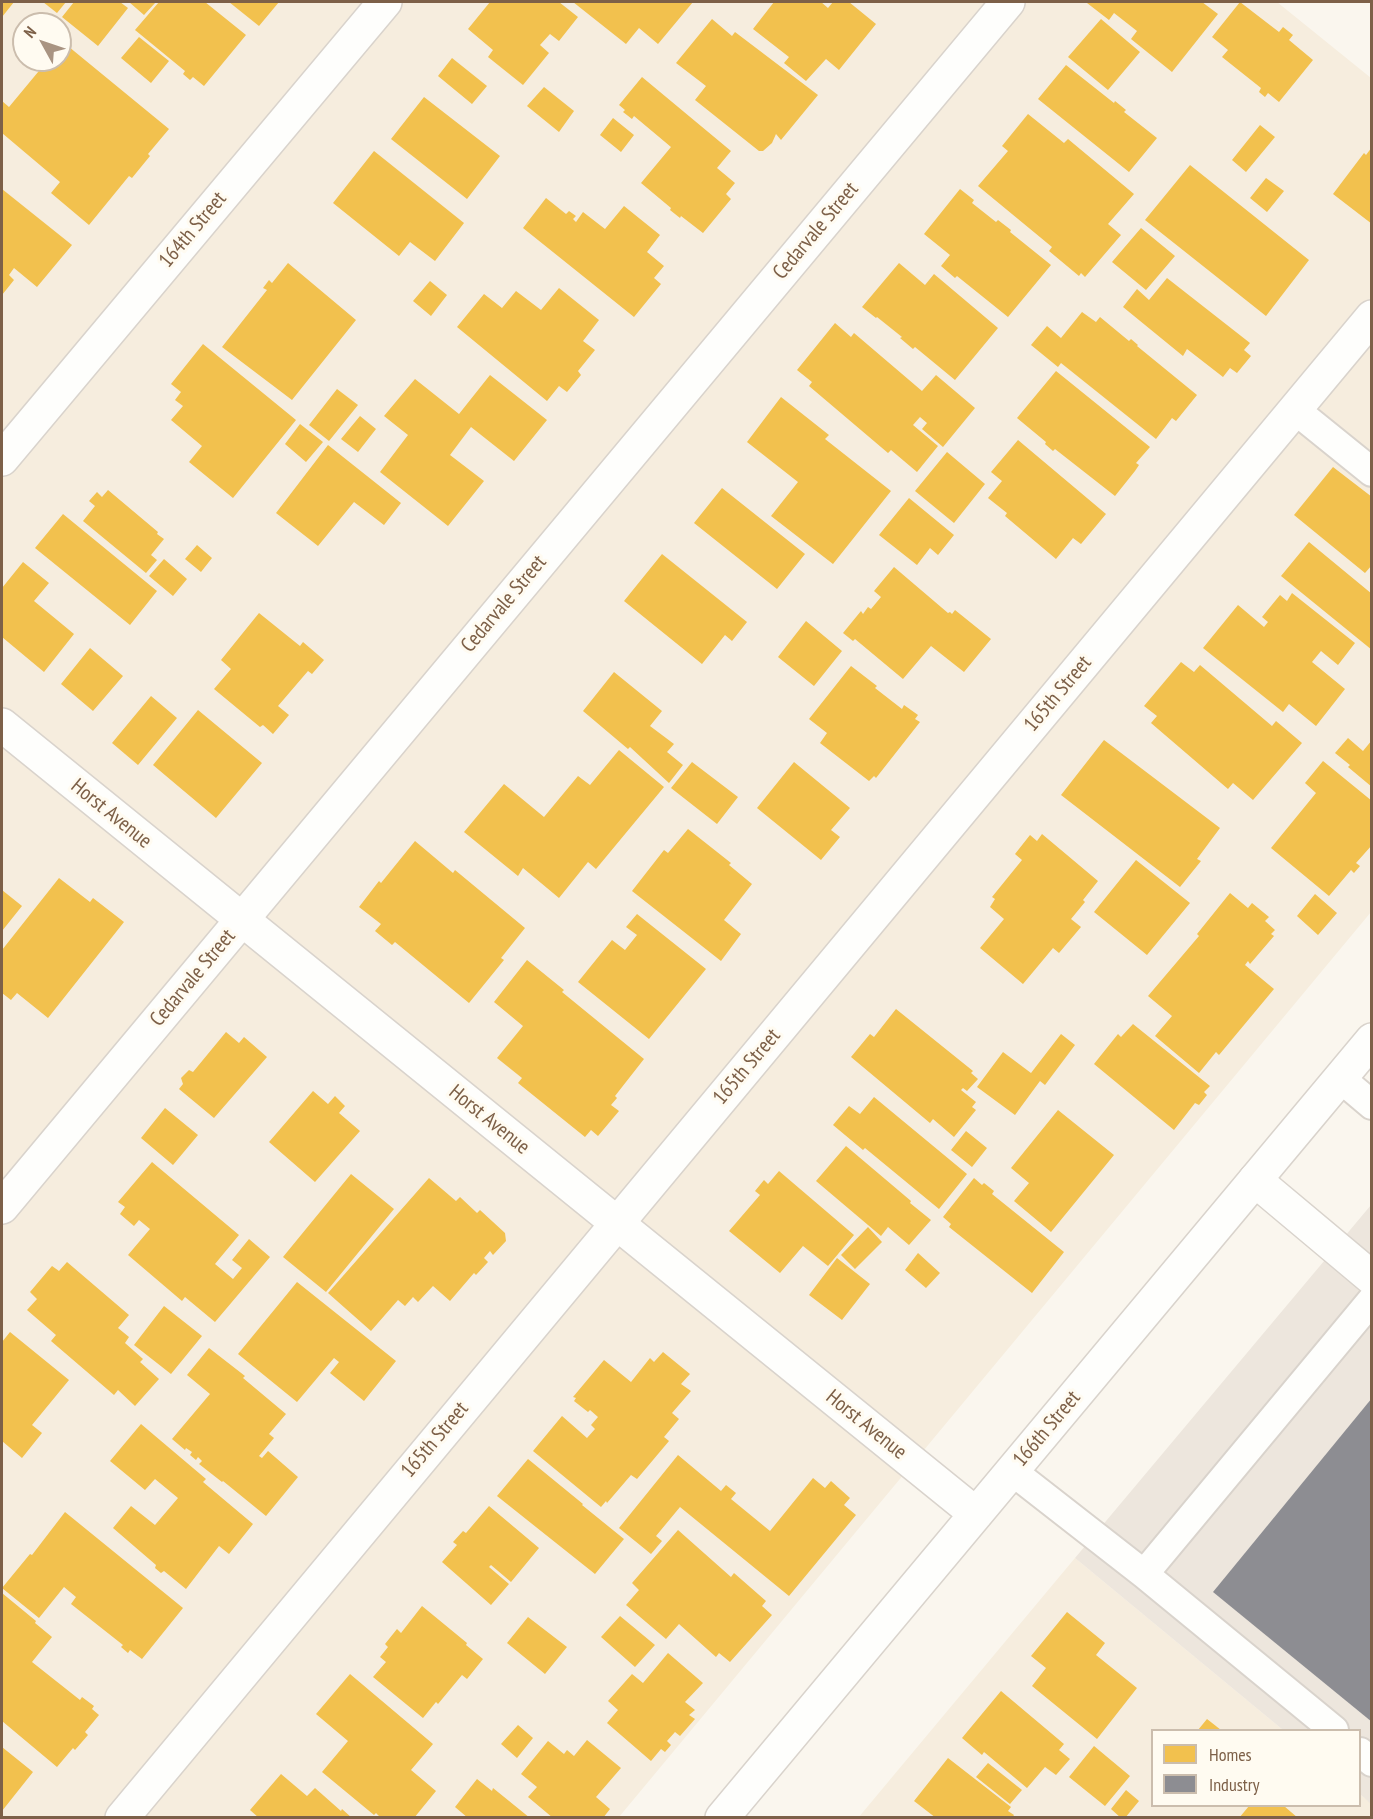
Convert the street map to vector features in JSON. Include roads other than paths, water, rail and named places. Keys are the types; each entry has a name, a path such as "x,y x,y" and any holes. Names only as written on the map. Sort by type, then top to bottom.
{"street":[{"name":"164th Street","path":"2,459 385,2"},
{"name":"Cedarvale Street","path":"2,1207 1008,2"},
{"name":"165th Street","path":"122,1818 1371,317"},
{"name":"Horst Avenue","path":"2,725 976,1514"},
{"name":"166th Street","path":"722,1818 1371,1040"},
{"path":"1255,1180 1371,1278"}],"lane":[{"path":"1294,409 1371,472"},
{"path":"1340,1078 1371,1105"},
{"path":"1144,1574 1371,1300"},
{"path":"1012,1471 1144,1574 1332,1729"}]}
